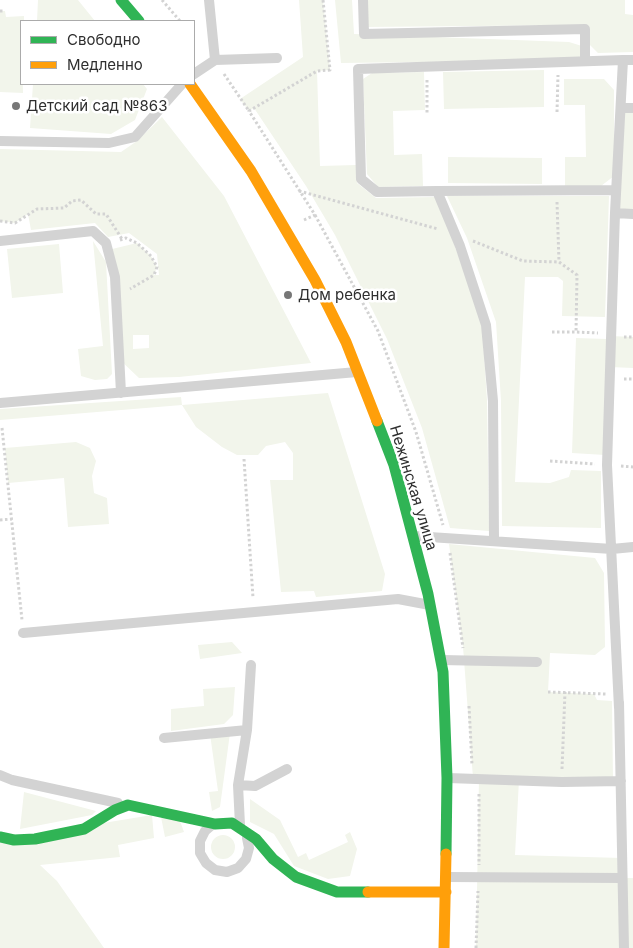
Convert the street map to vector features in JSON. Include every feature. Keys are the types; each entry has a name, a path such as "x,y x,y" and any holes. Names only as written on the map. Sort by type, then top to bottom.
{"street":[{"path":"121,0 138,20"},
{"name":"Нежинская улица","path":"191,85 251,171 315,280 358,372 394,465 431,605 441,660 446,728 447,778 447,877 444,948"},
{"path":"0,837 14,840 35,839 84,829 115,810 128,805 215,824 232,823 256,839 273,859 296,877 337,892 446,892"}],"lane":[{"path":"209,0 215,60"},
{"path":"363,0 364,34 585,29 585,60"},
{"path":"195,73 215,60 277,58"},
{"path":"616,190 377,192 361,179 358,69 628,60 621,108 616,190 607,465 619,701 624,948"},
{"path":"0,140 109,143 136,136 181,85"},
{"path":"621,108 633,108"},
{"path":"437,191 460,246 486,324 492,401 494,540"},
{"path":"615,213 633,214"},
{"path":"0,241 93,231 106,243 116,277 121,393"},
{"path":"0,403 358,372"},
{"path":"414,536 612,549 633,547"},
{"path":"23,633 254,611 398,600 431,605"},
{"path":"441,660 537,662"},
{"path":"215,824 205,831 200,841 200,853 206,863 215,870 227,872 238,868 246,860 248,854 247,837 240,827 238,785 246,730 251,665"},
{"path":"164,738 246,730"},
{"path":"238,785 254,786 287,769"},
{"path":"0,775 12,780 128,805"},
{"path":"447,778 562,782 620,781"},
{"path":"447,877 622,878"}],"path":[{"path":"162,0 179,20"},
{"path":"285,229 315,215 248,111 317,70 330,70 323,0"},
{"path":"0,11 5,11"},
{"path":"557,112 558,61"},
{"path":"426,67 427,114"},
{"path":"556,190 559,262"},
{"path":"0,221 15,223 37,209 64,208 72,201 81,200 96,214 106,214 122,239"},
{"path":"106,243 126,238 136,243 151,256 157,267 154,275 116,297"},
{"path":"552,332 576,332"},
{"path":"2,428 23,633"},
{"path":"244,459 254,611"},
{"path":"550,462 607,465"},
{"path":"0,520 12,519"},
{"path":"548,692 565,692 619,701"},
{"path":"562,782 565,692"},
{"path":"476,948 479,877"}],"shaded area":[{"path":"38,0 78,0 94,20 37,20"},
{"path":"299,0 323,0 330,70 317,71 320,166 356,165 357,183 376,198 436,197 452,238 482,323 487,400 489,531 450,528 422,428 387,339 335,235 306,186 254,108 249,111 240,99 303,57"},
{"path":"335,0 352,0 354,34 569,42 585,47 585,60 341,63"},
{"path":"363,0 625,0 625,14 633,15 633,52 598,53 588,43 587,25 363,27"},
{"path":"0,11 5,11 6,17 24,16 24,20 20,20 20,85 23,85 23,93 0,92"},
{"path":"544,70 544,107 444,109 443,72"},
{"path":"424,72 425,110 393,111 394,155 422,154 423,186 378,187 367,174 363,79 372,73"},
{"path":"564,79 604,79 614,90 614,176 601,186 565,186 565,157 586,157 585,105 564,105"},
{"path":"33,85 144,85 147,89 135,120 111,134 30,128"},
{"path":"621,108 633,108 633,214 615,213"},
{"path":"162,117 224,196 311,363 179,377 139,378 119,359 108,250 137,243 151,256 157,267 154,275 159,275 157,254 129,233 108,237 95,223 31,230 28,214 15,223 0,221 0,149 121,152 137,141","holes":["133,335 149,335 149,348 133,349"]},
{"path":"448,157 542,158 542,184 448,183"},
{"path":"447,196 609,196 605,317 562,316 563,281 558,277 525,277 515,482 550,483 569,477 571,470 601,471 601,528 502,526 501,401 496,322 467,238"},
{"path":"93,241 106,262 112,374 107,379 95,380 81,376 78,349 103,346"},
{"path":"59,244 63,293 12,298 7,249"},
{"path":"611,336 633,337 633,368 610,367"},
{"path":"576,338 607,339 605,455 572,453"},
{"path":"328,393 385,574 382,591 316,597 314,591 281,592 270,480 293,480 293,453 285,442 266,446 258,455 237,455 222,447 196,427 182,405"},
{"path":"181,397 182,405 0,420 0,409"},
{"path":"76,442 90,448 96,461 92,476 94,493 107,498 109,524 68,527 64,478 8,483 5,448"},
{"path":"449,544 595,558 604,573 605,647 595,655 550,653 548,692 594,694 597,700 612,701 613,781 519,780 515,855 622,858 622,878 633,878 633,948 476,948 479,778 473,778 463,647"},
{"path":"232,642 242,653 200,659 198,645"},
{"path":"235,687 233,715 224,724 171,731 171,709 204,706 203,689"},
{"path":"230,733 220,807 212,811 209,792 218,791 210,734"},
{"path":"24,792 96,811 92,815 20,829"},
{"path":"250,799 280,820 298,857 306,853 309,860 348,842 345,835 350,832 357,849 350,876 328,879 294,866 274,834 250,822"},
{"path":"152,815 154,838 118,845 120,857 40,865 57,881 104,948 0,948 0,840"},
{"path":"161,817 180,821 184,832 165,837"},
{"path":"223,835 231,839 235,847 231,855 223,859 215,855 211,847 215,839"}],"traffic: fast":[{"path":"121,0 138,20"},
{"path":"377,421 394,465 428,594 443,672 447,778 446,854"},
{"path":"0,837 14,840 35,839 84,829 115,810 128,805 215,824 232,823 256,839 273,859 296,877 337,892 368,892"}],"traffic: slow":[{"path":"191,85 251,171 315,280 346,342 377,421"},
{"path":"444,948 446,854"},
{"path":"368,892 446,892"}],"place":[{"name":"Детский сад №863","path":"16,106"},
{"name":"Дом ребенка","path":"288,295"}]}
